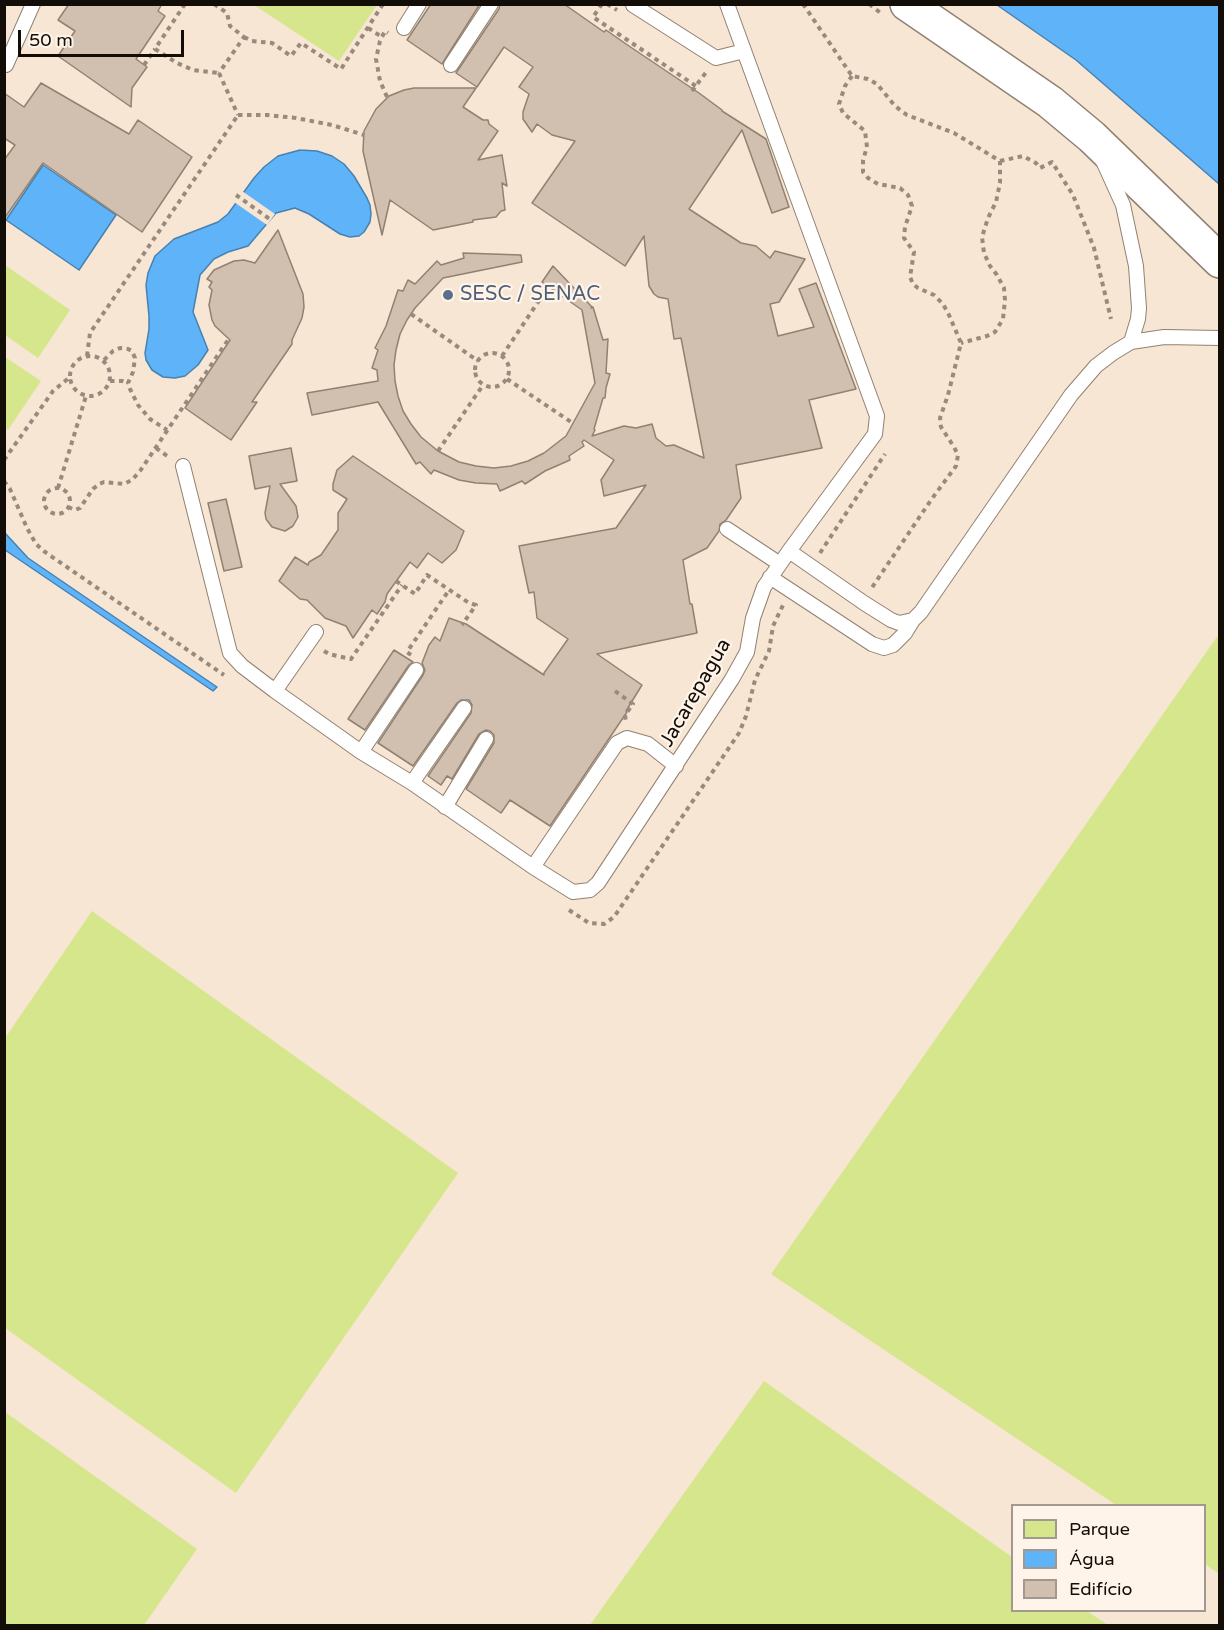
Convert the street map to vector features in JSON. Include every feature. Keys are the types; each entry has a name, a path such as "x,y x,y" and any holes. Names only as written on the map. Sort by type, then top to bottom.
{"highway":[{"path":"897,11 1050,102 1092,137 1220,261"}],"lane":[{"path":"6,65 33,4"},
{"path":"404,28 419,4"},
{"path":"451,65 490,4"},
{"name":"Jacarepagua","path":"533,867 573,892 590,890 598,883 732,679 747,652 753,618 770,577 875,434 877,416 727,4"},
{"path":"633,5 716,58 744,51"},
{"path":"1092,137 1123,205 1130,234 1136,266 1139,308 1131,342"},
{"path":"770,577 872,644 884,648 893,645 921,612 1071,395 1096,366 1131,342 1164,337 1220,338"},
{"path":"183,466 230,653 242,666 275,691 361,752 412,783 533,867 617,743 627,738 648,744 676,766"},
{"path":"727,529 780,564"},
{"path":"789,551 895,622 903,623 913,620"},
{"path":"275,691 312,637"},
{"path":"361,752 416,670"},
{"path":"412,783 464,708"},
{"path":"445,807 486,739"}],"path":[{"path":"144,65 185,4"},
{"path":"214,4 227,13 230,26 244,37 252,41 272,43 291,56 301,43 341,69 383,4"},
{"path":"602,4 593,17 696,86"},
{"path":"803,4 852,76 868,79 877,84 895,106 907,115 954,133 1000,161 1023,156 1040,168 1052,162 1073,195 1094,248 1111,319"},
{"path":"869,4 897,11"},
{"path":"368,28 382,37"},
{"path":"387,97 380,81 375,59 385,31 396,38 404,28"},
{"path":"219,73 244,37"},
{"path":"155,49 193,70 219,73"},
{"path":"692,91 716,58"},
{"path":"219,73 238,115"},
{"path":"852,76 845,86 839,104 843,113 865,131 867,147 863,160 863,172 878,184 900,188 908,195 912,206 904,237 914,252 910,277 913,284 934,295 943,304 961,343 940,418 941,427 958,455 956,466 862,602"},
{"path":"238,115 296,118 332,125 364,135"},
{"path":"87,356 90,333 238,115"},
{"path":"961,343 995,332 1003,319 1004,288 984,253 982,237 996,202 1000,183 1000,161"},
{"path":"236,195 271,220"},
{"path":"502,356 548,287"},
{"path":"411,314 478,361"},
{"path":"68,507 75,510 81,508 99,484 105,482 124,484 132,480 168,431 230,337"},
{"path":"104,360 120,348 132,351 135,364 128,383"},
{"path":"495,353 502,356 509,366 507,379 496,387 483,385 476,374 478,361 489,354 495,353"},
{"path":"87,356 104,360 110,374 107,388 94,396 86,396 75,390 70,377 74,363 87,356"},
{"path":"4,460 52,391 70,377"},
{"path":"507,379 574,424"},
{"path":"110,381 128,383 138,405 150,419 168,431"},
{"path":"438,452 483,385"},
{"path":"58,488 86,396"},
{"path":"58,488 69,495 70,503 62,513 57,514 46,507 44,498 53,489 58,488"},
{"path":"396,581 415,594 427,575 469,603 476,605 462,625"},
{"path":"312,637 328,654 351,659 402,585"},
{"path":"416,670 421,663 407,652 449,590"},
{"path":"563,907 589,923 604,924 614,916 739,733 755,680 769,651 773,626 792,592"},
{"path":"615,691 633,704 626,715 627,738"}],"green space":[{"path":"254,5 377,5 339,61"},
{"path":"5,265 70,310 38,358 5,335"},
{"path":"5,357 41,381 8,430 5,427"},
{"path":"1219,634 1219,1574 1206,1565 1206,1504 1115,1504 771,1274"},
{"path":"92,911 458,1173 236,1493 5,1328 5,1038"},
{"path":"764,1381 1011,1556 1011,1612 1088,1612 1108,1625 590,1625"},
{"path":"5,1412 197,1549 144,1625 5,1625"}],"water":[{"path":"997,5 1219,5 1219,184 1076,60"},
{"path":"300,150 317,151 332,156 344,164 354,176 370,205 370,222 364,232 359,236 350,237 340,234 309,214 295,208 276,213 248,246 214,259 200,275 193,312 208,350 198,365 185,376 175,378 163,377 152,370 145,353 149,329 146,285 155,256 174,239 218,222 228,214 264,167 278,156"},
{"path":"43,165 116,215 79,270 6,220"},
{"path":"5,533 28,558 217,687 213,691 5,550"}],"pier":[{"path":"242,191 275,214 267,225 234,202"}],"building":[{"path":"69,4 162,4 158,11 165,16 136,59 147,67 132,88 131,107 58,56 75,31 58,20"},
{"path":"431,4 480,4 442,64 407,40"},
{"path":"500,4 564,4 766,139 789,207 772,213 742,130 689,209 741,243 756,246 770,258 775,251 805,259 779,302 770,304 778,336 814,327 799,289 816,283 856,389 809,400 822,448 736,465 741,498 726,520 720,524 719,531 707,548 683,560 697,633 597,654 642,685 627,712 550,826 510,800 501,813 466,789 494,743 494,735 490,731 486,730 479,734 452,779 447,776 441,785 428,776 471,713 472,705 469,700 461,700 457,703 413,766 378,743 423,675 425,670 422,663 429,645 435,637 440,641 449,618 466,624 544,675 568,639 537,618 534,592 529,593 519,546 616,528 646,485 604,496 601,480 614,460 584,440 582,442 584,446 569,456 570,460 545,471 525,484 522,481 500,491 497,484 459,480 434,470 431,474 420,462 416,464 378,402 312,415 307,393 378,381 377,370 372,368 378,350 375,348 386,326 398,290 403,291 408,280 415,284 437,261 441,265 464,258 463,253 521,255 522,262 443,278 407,320 396,350 395,381 403,411 421,437 438,451 459,462 494,468 528,461 544,453 566,436 595,383 582,310 542,282 553,266 591,308 593,307 603,340 608,339 606,373 610,374 605,398 603,398 592,436 624,426 636,428 652,424 656,438 666,446 674,445 704,458 681,338 674,339 668,299 658,297 649,286 644,236 625,266 532,203 575,141 552,135 537,124 532,132 523,119 529,94 519,87 533,67 504,47 477,87 456,73 499,9"},
{"path":"41,83 129,134 138,120 192,157 142,232 43,163 4,219 4,160 15,145 4,138 4,93 24,107"},
{"path":"414,88 476,88 463,107 483,120 488,120 489,124 498,131 478,160 502,155 507,186 502,183 505,210 496,217 433,230 390,200 382,235 363,151 364,131 376,109 389,96"},
{"path":"278,230 303,294 302,318 292,344 252,402 257,402 231,440 185,408 230,340 212,320 209,305 212,290 209,287 212,282 207,279 214,270 234,261 244,260 255,263"},
{"path":"291,448 297,481 280,484 296,506 298,517 293,526 285,531 272,527 266,519 270,486 255,489 249,456"},
{"path":"353,456 464,531 456,550 442,563 428,553 417,568 410,562 387,594 377,614 372,610 353,638 346,626 325,618 307,600 300,599 279,581 295,557 308,565 321,555 338,530 338,513 347,499 333,490 333,484 337,470"},
{"path":"226,499 242,567 224,571 208,503"},
{"path":"394,650 413,662 365,730 348,719"}],"place":[{"name":"SESC / SENAC","path":"448,295"}]}
